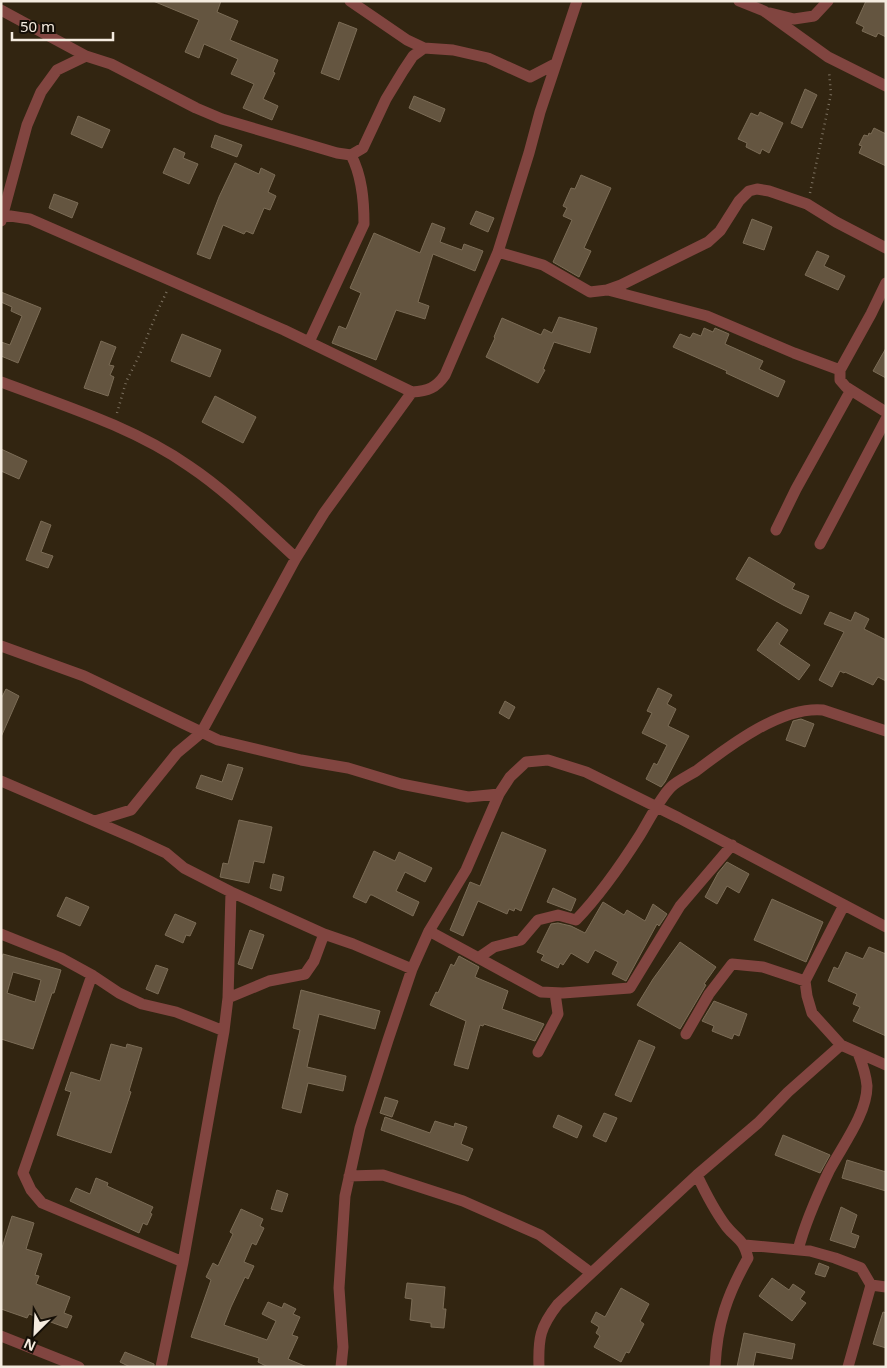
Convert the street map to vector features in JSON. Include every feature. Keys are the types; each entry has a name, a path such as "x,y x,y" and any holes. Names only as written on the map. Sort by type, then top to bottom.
{"street":[{"path":"350,1 407,40 424,48 452,50 488,58 530,77 555,64"},
{"path":"86,56 57,70 41,92 27,125 3,218 30,218 309,342 412,392 427,391 438,385 446,375 498,252 555,64 577,1"},
{"path":"739,1 764,11 794,19 814,16 828,1"},
{"path":"1,10 86,56 111,64 196,108 222,119 337,153 352,155 363,148 386,99 403,71 413,56 424,48"},
{"path":"764,11 828,57 886,86"},
{"path":"309,342 364,224 364,207 359,171 352,155"},
{"path":"498,252 543,265 590,292 607,290 708,242 720,231 739,202 749,191 769,191 807,204 836,222 886,248"},
{"path":"886,283 872,314 840,370 840,380 851,390 886,412"},
{"path":"607,290 707,316 794,353 840,370"},
{"path":"1,382 113,424 189,465 236,503 296,558"},
{"path":"776,530 851,390"},
{"path":"95,821 131,810 177,752 201,733 296,558 324,513 412,392"},
{"path":"820,544 886,419"},
{"path":"1,646 84,676 218,740 301,760 348,768 401,784 468,797 499,794"},
{"path":"478,958 494,947 521,940 538,920 558,915 576,920 593,902 625,859 671,787 757,729 790,715 813,709 824,710 886,731"},
{"path":"341,1367 342,1347 339,1288 345,1196 360,1128 412,969 429,930 466,870 499,794 510,777 526,762 548,760 586,772 732,845 886,927"},
{"path":"1,781 166,853 184,868 231,892 324,934 412,969"},
{"path":"429,930 542,992 555,993 630,988 680,906 732,845"},
{"path":"162,1367 183,1262 224,1031 228,998 231,892"},
{"path":"844,905 805,981 806,996 812,1013 841,1045 886,1065"},
{"path":"1,934 61,958 119,993 142,1004 176,1012 224,1031"},
{"path":"228,998 269,981 306,974 314,961 324,934"},
{"path":"686,1034 709,994 732,964 763,967 805,981"},
{"path":"92,975 23,1173 31,1190 42,1203 183,1262"},
{"path":"538,1052 558,1014 555,993"},
{"path":"539,1367 538,1350 541,1332 546,1319 558,1304 696,1175 758,1123 788,1092 841,1045"},
{"path":"798,1250 803,1230 828,1172 862,1111 867,1087 858,1053"},
{"path":"349,1176 383,1175 463,1201 540,1235 591,1273"},
{"path":"696,1175 709,1200 727,1227 745,1245 748,1258 728,1297 716,1342 715,1367"},
{"path":"745,1245 810,1251 861,1268 871,1285 848,1367"},
{"path":"871,1285 886,1286"},
{"path":"1,1336 62,1364 79,1367"}],"path":[{"path":"807,204 831,94 828,57"},
{"path":"113,424 126,382 172,282"}],"building":[{"path":"153,1 221,1 217,12 238,21 230,40 278,60 273,72 275,73 263,99 278,106 272,120 243,108 254,84 231,74 238,59 204,44 199,58 185,52 199,20"},
{"path":"866,1 886,1 886,37 878,33 876,37 862,31 864,27 856,23"},
{"path":"339,22 357,29 339,80 321,73"},
{"path":"805,89 817,95 802,128 791,123"},
{"path":"414,96 445,109 440,122 409,108"},
{"path":"760,112 783,123 769,153 762,149 760,154 746,147 747,143 738,139 751,113 758,116"},
{"path":"78,116 110,130 102,148 71,134"},
{"path":"874,128 886,134 886,166 859,153 862,146 859,145 864,135 868,136 869,133 871,134"},
{"path":"215,135 242,145 237,157 211,147"},
{"path":"174,148 185,153 183,158 198,164 189,184 163,173"},
{"path":"235,163 259,174 261,168 275,175 268,192 276,196 270,210 264,208 253,234 246,231 244,234 223,225 210,259 197,254 219,197"},
{"path":"581,175 611,188 584,248 591,251 579,277 553,262 572,220 563,216 567,208 563,206 571,188 575,189"},
{"path":"54,194 78,203 72,218 49,208"},
{"path":"476,211 494,218 488,232 470,224"},
{"path":"752,219 772,227 764,250 743,243"},
{"path":"432,223 445,228 440,242 462,250 464,244 483,251 475,271 433,254 418,302 429,306 425,319 396,310 376,360 332,343 339,326 346,329 361,293 350,288 374,233 420,253"},
{"path":"817,251 829,256 824,266 845,276 838,290 805,275"},
{"path":"1,292 41,308 18,363 1,356 1,342 10,345 22,316 11,311 12,307 1,302"},
{"path":"559,317 597,328 590,353 554,342 543,369 545,370 538,383 486,357 502,318 541,335 544,329 552,333"},
{"path":"704,328 713,332 715,328 729,334 725,344 763,361 759,369 785,381 778,397 726,373 727,371 673,347 680,334 690,338 693,333 701,336"},
{"path":"182,334 221,350 210,377 171,361"},
{"path":"101,341 116,347 109,365 114,366 110,375 114,377 108,396 84,388"},
{"path":"886,348 886,378 873,371"},
{"path":"215,396 256,417 243,443 202,422"},
{"path":"1,449 27,461 19,479 1,471"},
{"path":"41,521 51,525 41,552 53,556 48,568 26,560"},
{"path":"749,557 795,584 792,589 809,596 801,614 736,579"},
{"path":"830,612 851,621 855,612 869,619 864,629 886,640 886,681 878,677 873,685 840,671 832,687 819,680 844,632 824,624"},
{"path":"777,622 788,630 779,644 810,665 799,680 757,650"},
{"path":"658,688 672,695 667,704 676,709 668,726 689,736 661,787 646,779 654,763 657,765 667,745 642,733 652,713 647,711"},
{"path":"6,689 19,696 1,737 1,699"},
{"path":"505,701 515,707 509,719 499,713"},
{"path":"801,719 814,724 805,747 786,740 793,721"},
{"path":"228,764 243,768 232,800 196,788 201,775 222,782"},
{"path":"239,820 272,827 264,863 254,861 249,883 220,877 223,863 228,864"},
{"path":"502,832 546,850 521,911 515,908 514,911 509,909 507,914 478,901 463,936 450,930 470,882 480,886"},
{"path":"374,851 395,861 399,852 432,868 425,882 405,872 396,891 419,902 413,916 372,895 370,895 366,903 353,897"},
{"path":"727,862 749,874 739,893 727,886 717,904 705,897 718,873"},
{"path":"273,874 284,877 281,891 270,888"},
{"path":"553,888 576,899 571,911 547,902"},
{"path":"66,897 89,907 80,926 57,916"},
{"path":"772,899 823,922 806,962 754,940"},
{"path":"603,902 624,915 627,910 645,921 653,904 667,914 659,926 657,924 626,981 612,974 618,962 595,950 588,963 571,953 563,965 560,963 558,968 541,960 544,955 537,952 551,924 558,923 571,926 585,933"},
{"path":"175,914 196,923 190,936 186,935 183,943 165,935"},
{"path":"250,930 264,935 252,969 238,964"},
{"path":"680,942 716,967 704,984 706,985 680,1029 637,1005"},
{"path":"869,947 886,954 886,1036 853,1021 860,1007 853,1004 857,994 828,981 834,967 838,969 846,952 863,959"},
{"path":"3,954 61,970 33,1049 1,1039 1,962","holes":["13,972 41,980 35,1002 7,993"]},
{"path":"459,956 479,967 475,977 508,991 502,1009 544,1024 535,1041 484,1024 483,1026 480,1025 468,1069 454,1065 466,1021 430,1005 436,992 438,993 451,964 454,966"},
{"path":"156,965 168,969 158,994 146,989"},
{"path":"301,990 380,1011 375,1029 319,1014 307,1067 346,1076 343,1091 308,1083 301,1113 282,1108 300,1030 293,1028"},
{"path":"714,1001 747,1014 739,1036 734,1034 732,1039 712,1031 714,1026 702,1021"},
{"path":"639,1040 655,1047 631,1102 615,1095"},
{"path":"111,1044 126,1048 127,1044 142,1048 129,1091 131,1092 111,1153 57,1135 71,1092 65,1090 71,1072 100,1081"},
{"path":"385,1097 398,1101 392,1117 380,1113"},
{"path":"604,1113 617,1118 606,1142 593,1136"},
{"path":"558,1115 582,1126 577,1138 553,1127"},
{"path":"385,1117 430,1133 435,1121 454,1127 455,1123 467,1127 461,1144 473,1149 468,1161 381,1130"},
{"path":"783,1135 830,1155 820,1173 775,1155"},
{"path":"847,1160 886,1172 886,1191 842,1178"},
{"path":"96,1178 108,1183 107,1186 153,1207 147,1225 143,1223 139,1233 70,1201 76,1188 90,1194"},
{"path":"277,1190 288,1194 282,1212 271,1209"},
{"path":"841,1207 857,1215 851,1233 859,1236 855,1248 830,1240"},
{"path":"241,1209 263,1219 260,1226 264,1228 256,1245 252,1243 244,1262 254,1266 248,1279 245,1277 224,1325 267,1340 276,1321 262,1314 268,1302 282,1308 284,1303 296,1309 293,1314 300,1317 292,1335 298,1337 288,1359 307,1367 268,1367 258,1362 259,1358 191,1337 211,1280 206,1277 213,1263 218,1266 233,1234 230,1232"},
{"path":"12,1216 34,1223 26,1249 42,1254 35,1275 39,1276 36,1284 70,1297 64,1313 72,1316 67,1328 29,1314 27,1318 1,1309 1,1251"},
{"path":"819,1263 829,1267 825,1277 815,1274"},
{"path":"772,1278 789,1290 793,1284 805,1292 800,1299 806,1303 792,1321 759,1296"},
{"path":"407,1283 445,1287 443,1309 446,1309 444,1328 431,1327 431,1323 410,1320 412,1299 405,1298"},
{"path":"621,1288 649,1304 640,1321 644,1324 629,1353 626,1352 621,1362 594,1347 600,1336 596,1333 599,1327 591,1322 596,1312 605,1317"},
{"path":"883,1312 886,1313 886,1348 873,1344"},
{"path":"744,1333 795,1344 792,1359 756,1352 753,1367 737,1367"},
{"path":"125,1352 154,1364 154,1367 130,1367 120,1362"}]}
